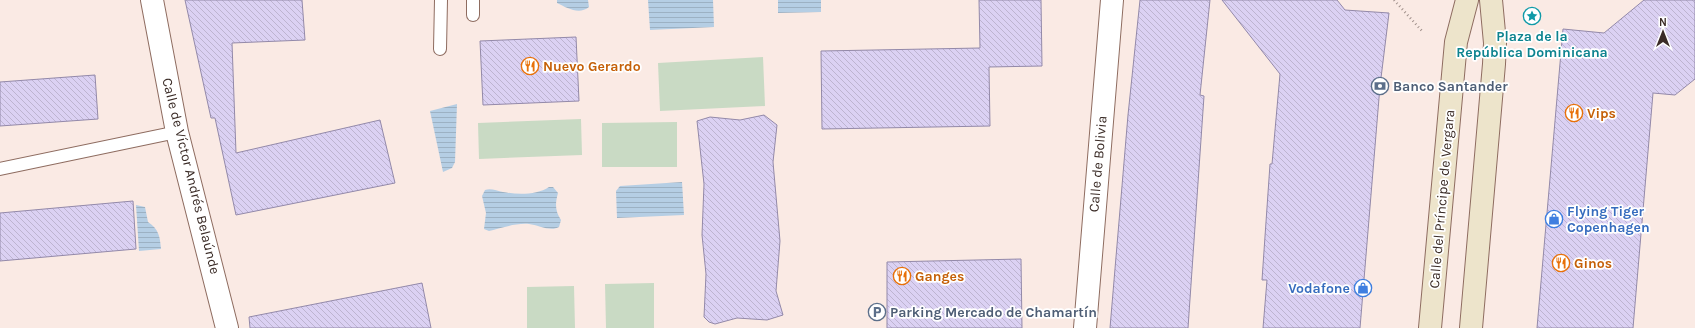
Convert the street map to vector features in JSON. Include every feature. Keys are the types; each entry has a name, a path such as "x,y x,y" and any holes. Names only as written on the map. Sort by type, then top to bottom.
{"main road":[{"name":"Calle del Príncipe de Vergara","path":"1430,328 1456,42 1467,0"},
{"path":"1471,328 1494,64 1495,43 1492,0"}],"street":[{"name":"Calle de Víctor Andrés Belaúnde","path":"152,0 177,132 227,328"},
{"name":"Calle de Bolivia","path":"1085,328 1112,0"}],"lane":[{"path":"440,49 441,0"},
{"path":"473,0 474,15"},
{"path":"0,169 177,132"}],"path":[{"path":"1394,0 1422,31"}],"green space":[{"path":"763,57 765,106 660,111 658,63"},
{"path":"581,119 582,155 479,159 478,123"},
{"path":"677,122 677,167 602,167 602,123"},
{"path":"654,283 654,328 606,328 605,284"},
{"path":"574,286 575,328 527,328 527,287"}],"water":[{"path":"557,0 588,0 589,7 577,11 557,3"},
{"path":"648,0 713,0 714,27 650,30"},
{"path":"778,0 821,0 821,12 778,13"},
{"path":"457,104 455,162 452,168 443,172 430,111"},
{"path":"682,182 684,215 617,218 616,191 620,186"},
{"path":"549,187 553,187 558,193 556,207 561,220 559,227 548,229 529,224 519,224 489,231 484,229 486,213 482,196 485,190 492,189 509,193 527,194 539,192"},
{"path":"136,205 145,207 148,222 157,230 161,249 139,251"}],"building":[{"path":"185,0 302,0 305,40 232,43 236,153 380,120 395,183 236,215 215,118 211,118"},
{"path":"979,0 1041,0 1042,66 989,67 990,126 822,129 821,51 980,48"},
{"path":"1140,0 1210,0 1200,95 1204,96 1188,328 1110,328 1128,115"},
{"path":"1222,0 1337,0 1345,10 1389,13 1380,86 1360,328 1263,328 1267,280 1262,280 1270,164 1272,164 1280,74"},
{"path":"1644,0 1695,0 1695,79 1675,95 1653,93 1633,328 1537,328 1563,29 1604,33"},
{"path":"576,37 579,101 483,105 480,41"},
{"path":"95,75 98,119 0,126 0,82"},
{"path":"764,115 777,125 773,162 780,241 776,291 783,315 767,320 737,318 715,324 709,322 704,317 706,274 702,235 704,184 697,121 710,117 740,120"},
{"path":"133,201 136,249 0,261 0,213"},
{"path":"1021,259 1022,328 887,328 887,262"},
{"path":"422,283 431,328 250,328 249,317"}],"place":[{"name":"Plaza de la República Dominicana","path":"1532,16"},
{"name":"Nuevo Gerardo","path":"530,66"},
{"name":"Banco Santander","path":"1380,86"},
{"name":"Vips","path":"1574,113"},
{"name":"Flying Tiger Copenhagen","path":"1554,219"},
{"name":"Ginos","path":"1561,263"},
{"name":"Ganges","path":"902,276"},
{"name":"Vodafone","path":"1363,288"},
{"name":"Parking Mercado de Chamartín","path":"877,312"}]}
